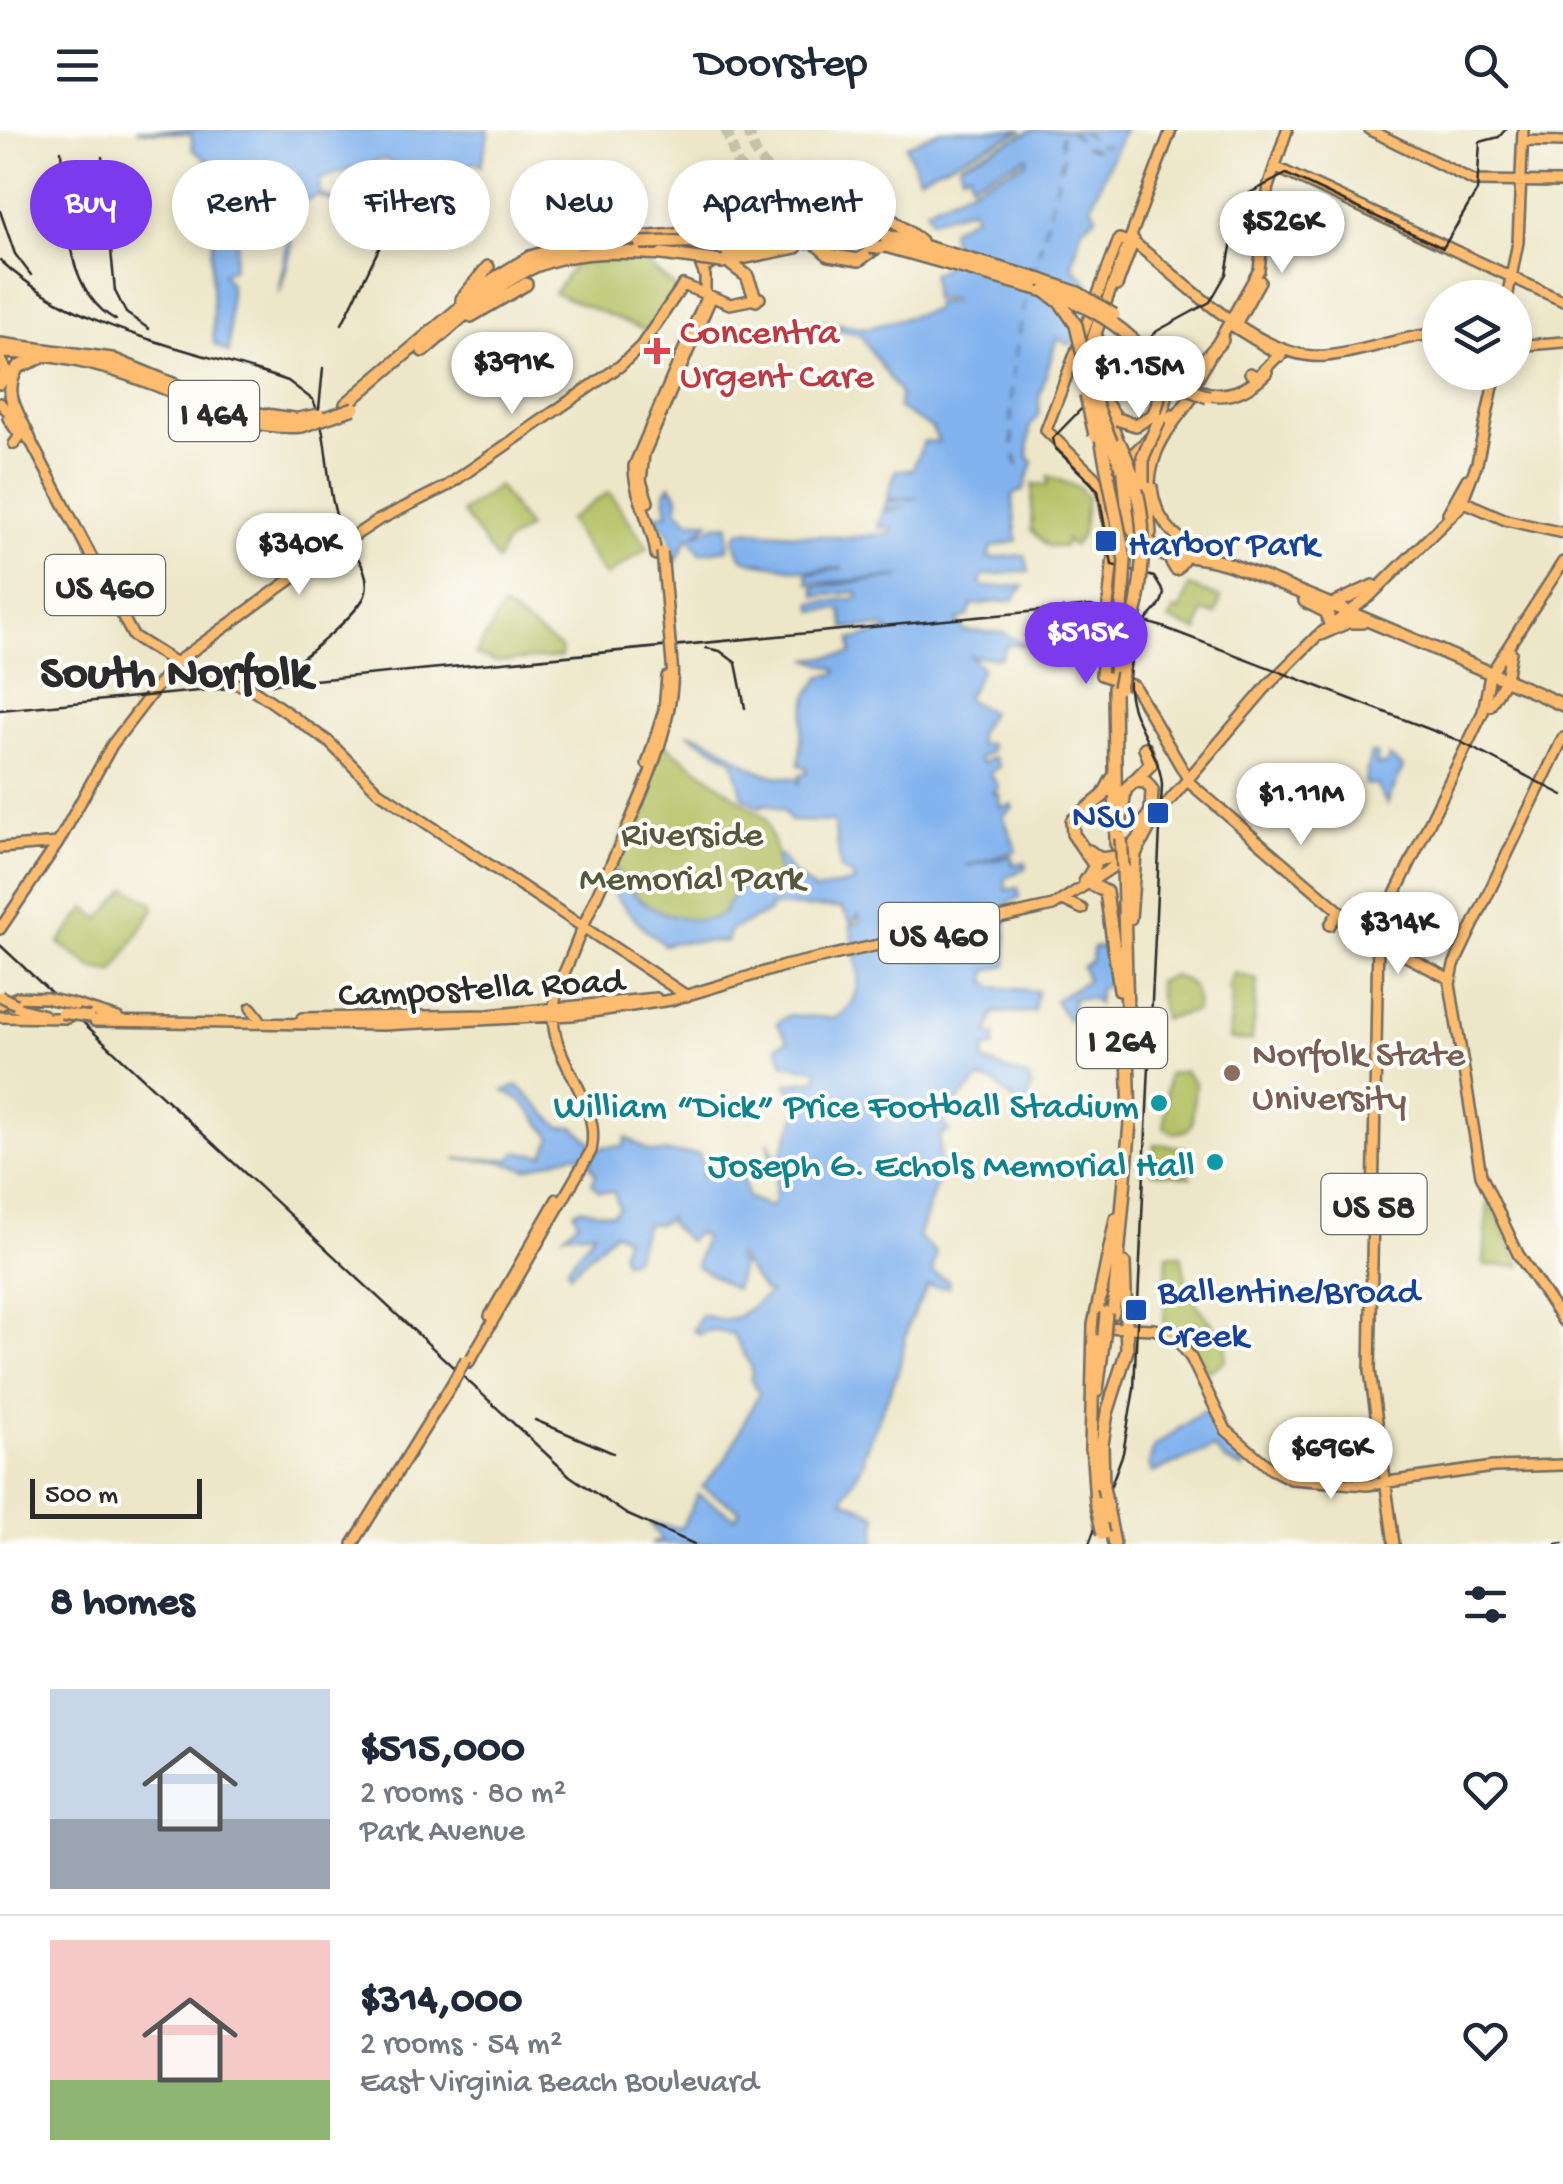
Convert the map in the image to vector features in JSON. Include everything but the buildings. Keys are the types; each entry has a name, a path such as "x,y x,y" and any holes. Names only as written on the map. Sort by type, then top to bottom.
{"highway":[{"path":"855,202 875,214 882,233 872,254 854,261 834,258 797,208 855,202"},
{"path":"896,224 943,256"},
{"path":"896,239 920,241"},
{"name":"I 264","path":"896,242 1078,294 1115,316 1163,370 1167,390 1154,417 1144,454 1142,483 1149,538 1136,609 1126,625"},
{"name":"I 264","path":"896,244 1041,290 1073,320 1094,391 1125,561 1126,625 1116,688 1115,756 1124,994 1120,1220 1096,1450 1096,1503 1104,1539"},
{"name":"I 464","path":"648,246 715,252"},
{"name":"I 464","path":"648,248 662,254 719,250"},
{"name":"I 464","path":"519,274 549,250"},
{"name":"I 464","path":"350,406 495,276 519,274 573,253 598,250"},
{"path":"715,252 735,250"},
{"path":"705,266 737,252 753,250"},
{"path":"715,252 766,255 785,250"},
{"path":"834,250 848,256 862,256 868,250"},
{"path":"715,252 742,270 752,299"},
{"path":"752,299 752,270 766,255"},
{"path":"442,335 519,274"},
{"name":"I 464","path":"0,356 69,360 131,375 237,420 270,427 350,406 442,335 495,276"},
{"path":"1041,290 1100,315 1198,392"},
{"path":"1105,305 1088,346 1094,391 1122,468 1128,508 1132,583 1126,625"},
{"path":"1144,348 1189,371 1225,339"},
{"path":"0,340 28,341 100,357"},
{"name":"I 464","path":"0,340 100,357 158,375 250,415 300,422"},
{"path":"1094,391 1114,427 1138,425 1150,418 1157,408 1158,380 1144,348"},
{"path":"1144,348 1176,383 1198,392 1234,394 1269,372"},
{"path":"0,356 6,371 0,383"},
{"path":"29,442 10,403 12,374 32,360 69,360"},
{"path":"1148,512 1146,482 1152,454 1198,392"},
{"path":"1154,417 1138,469 1137,523 1149,538 1163,550 1216,558 1329,602 1345,612"},
{"path":"1120,444 1135,480 1144,521 1144,563 1136,609"},
{"path":"1128,508 1138,539 1168,557 1176,569 1184,558 1327,612 1361,612 1367,621 1414,645 1498,678"},
{"path":"1240,576 1244,572 1271,580"},
{"path":"1329,602 1353,599 1373,586"},
{"path":"1321,634 1350,622 1367,621 1441,650 1563,707"},
{"path":"1414,645 1441,650"},
{"path":"1121,820 1125,792 1150,764 1146,748"},
{"path":"1116,773 1105,795 1072,820 1072,833 1095,867 1088,883 1106,892 1124,994"},
{"name":"I 264","path":"1116,773 1121,820 1118,856"},
{"path":"1132,781 1146,782 1153,792 1150,814 1136,836"},
{"path":"1124,994 1134,856 1149,827"},
{"path":"1096,1450 1094,1323 1120,1220"},
{"path":"1096,1450 1125,1360 1128,1325 1120,1220"},
{"name":"I 264","path":"1096,1450 1114,1544"}],"main road":[{"path":"1173,130 1053,401 1046,430 1050,438 1096,478 1103,491 1113,559 1100,672 1134,686 1188,778 1339,912 1453,980"},
{"path":"1370,130 1470,179 1563,182"},
{"path":"1380,130 1471,175 1522,182"},
{"path":"1138,446 1162,426 1190,393 1255,297 1276,169 1286,134"},
{"path":"1514,278 1526,136 1563,142"},
{"path":"1276,169 1436,249 1459,252 1563,302"},
{"path":"1122,249 1162,267 1235,325 1285,352 1302,356 1336,354 1422,339"},
{"path":"1122,249 1162,267"},
{"path":"1105,305 1122,249"},
{"path":"1094,391 1100,329 1122,249"},
{"path":"646,505 641,483 642,459 709,295 698,250"},
{"path":"0,929 58,843 112,745 174,664 378,521 448,486 620,366 648,336 685,285 730,304 752,299"},
{"path":"1216,558 1174,536 1158,514 1153,494 1158,453 1198,392 1225,339"},
{"path":"1285,352 1330,362 1422,340"},
{"path":"1532,343 1563,340"},
{"path":"1250,373 1257,377 1269,372 1285,352"},
{"path":"356,1544 468,1361 582,1162 591,1138 582,1108 552,1044 551,1013 581,923 660,733 669,664 661,543 630,466 686,353"},
{"name":"US 460","path":"1064,898 1118,856 1268,685 1462,497 1489,390"},
{"name":"US 460","path":"1088,883 1149,827 1269,679 1448,520 1462,497 1490,390"},
{"path":"0,406 29,442"},
{"path":"0,406 19,434 14,444"},
{"path":"1149,538 1134,525 1119,474 1154,417"},
{"path":"1114,427 1127,472 1128,508"},
{"path":"1114,427 1130,475 1128,508"},
{"path":"0,446 29,442"},
{"name":"US 460","path":"29,442 133,636 174,664 249,687 329,742 372,786 684,993"},
{"path":"1462,497 1504,514 1563,530"},
{"name":"US 58","path":"1498,678 1563,562"},
{"name":"US 58","path":"1396,1543 1370,1371 1378,937 1512,650 1563,572"},
{"path":"645,730 660,733"},
{"path":"581,923 660,733"},
{"path":"1563,738 1453,980 1482,1175 1518,1254 1563,1321"},
{"path":"1188,778 1394,952 1453,980"},
{"path":"0,848 58,843"},
{"path":"1064,898 1082,910"},
{"name":"Campostella Road","path":"64,1015 230,1024 383,1025 551,1013 684,993 810,958 1064,898"},
{"path":"1330,925 1339,912"},
{"path":"1379,962 1394,952"},
{"path":"0,1000 46,998 118,1018"},
{"path":"0,1000 64,1015"},
{"path":"252,1008 259,1018"},
{"name":"Campostella Road","path":"118,1018 551,1013"},
{"path":"0,1017 64,1015"},
{"path":"92,1019 118,1018"},
{"path":"230,1024 237,1033"},
{"path":"1094,1323 1165,1328 1185,1341 1228,1425 1276,1467 1297,1479 1385,1483 1493,1468 1563,1465"}],"green space":[{"path":"577,261 643,261 677,289 647,331 554,293"},
{"name":"Harbor Park","path":"1048,476 1078,487 1087,497 1082,535 1073,546 1066,540 1064,547 1048,546 1031,530 1033,484 1048,485"},
{"path":"498,486 528,528 505,544 497,561 462,512"},
{"path":"609,492 648,548 605,577 568,520"},
{"path":"1189,586 1221,598 1215,615 1203,611 1198,631 1169,620 1174,609 1180,611"},
{"path":"503,607 561,649 561,657 497,662 475,655"},
{"name":"Riverside Memorial Park","path":"664,744 765,818 789,892 707,923 673,918 657,911 630,889 612,860"},
{"path":"127,888 152,902 154,909 113,973 92,968 59,943 86,908 100,919"},
{"path":"1234,973 1257,980 1252,1041 1229,1039 1232,995 1228,988"},
{"path":"1172,976 1193,988 1196,1011 1163,1019 1157,981"},
{"path":"1184,1071 1195,1082 1192,1124 1186,1131 1173,1133 1164,1128 1168,1074"},
{"path":"1154,1145 1186,1148 1183,1167 1191,1177 1152,1172"},
{"path":"1488,1198 1521,1264 1521,1266 1484,1265"},
{"path":"1167,1255 1181,1255 1189,1294 1226,1342 1225,1361 1208,1372 1190,1343 1164,1324"}],"water":[{"path":"136,130 489,130 482,160 329,160 329,176 320,179 320,194 329,200 318,196 309,199 309,160 207,160 193,150 191,134"},
{"path":"940,130 1023,130 919,177 906,146"},
{"path":"1033,130 1124,130 1091,205 1096,217 1082,227 1072,265 1090,285 1073,342 1069,345 1057,338 1039,398 1039,413 1030,426 1028,457 1033,462 1024,490 1012,495 1017,541 992,547 988,558 1025,555 1029,571 983,576 980,583 983,587 1024,586 1013,600 972,605 968,616 956,621 965,631 1004,633 1023,644 1080,614 1092,616 1038,646 1007,645 1000,658 970,656 982,668 966,699 990,712 978,734 978,745 990,744 991,751 979,758 982,763 994,757 999,767 990,773 999,788 992,792 999,794 1000,808 1011,804 1013,808 1003,816 1017,851 966,866 1012,856 1013,865 1025,862 1026,867 1005,879 1006,890 1018,888 1020,897 1008,903 1006,911 1007,966 988,970 986,981 993,987 1037,991 1034,1012 994,1013 988,1035 995,1035 994,1047 985,1048 983,1061 1028,1078 1031,1086 1026,1112 995,1083 980,1079 940,1118 949,1131 940,1135 939,1177 918,1237 936,1253 932,1273 949,1281 948,1287 928,1286 909,1322 898,1372 863,1455 864,1462 843,1499 877,1515 875,1544 650,1544 662,1540 650,1524 681,1528 698,1494 735,1517 740,1510 702,1487 725,1460 759,1393 751,1378 752,1368 733,1334 710,1330 698,1334 693,1330 701,1315 722,1320 737,1317 770,1293 763,1291 738,1256 735,1259 741,1265 735,1289 696,1266 704,1237 696,1233 688,1241 670,1225 669,1218 660,1224 646,1224 634,1258 624,1262 621,1251 625,1237 614,1232 570,1274 567,1268 595,1231 564,1234 578,1222 574,1212 579,1208 612,1214 619,1208 614,1192 599,1191 592,1183 596,1174 591,1160 574,1154 526,1169 498,1161 455,1159 511,1159 517,1152 544,1155 552,1137 522,1101 504,1091 518,1086 560,1127 574,1127 591,1142 593,1155 603,1147 624,1146 626,1137 650,1152 699,1154 705,1167 702,1175 742,1172 747,1197 770,1207 774,1204 776,1182 768,1140 778,1163 801,1104 786,1084 816,1080 819,1074 815,1069 784,1064 777,1046 788,1040 777,1023 789,1015 836,1018 847,1010 854,1000 858,976 850,925 860,923 859,915 851,923 842,908 769,906 770,911 729,931 727,941 664,945 632,915 605,881 610,870 652,907 675,917 700,920 722,914 740,885 779,879 776,858 781,856 790,871 815,891 854,882 854,877 841,870 834,822 790,821 784,811 767,804 759,807 743,797 733,760 687,733 715,743 763,772 796,778 799,785 800,774 807,773 806,767 799,765 809,693 822,676 836,674 836,669 808,659 852,654 851,640 888,631 886,627 845,628 841,609 814,611 812,603 859,598 857,592 816,596 814,587 900,577 809,584 807,574 843,568 807,571 749,561 741,557 734,539 740,530 850,538 892,533 892,528 878,527 883,512 905,507 884,509 886,502 918,498 887,499 896,470 912,470 924,441 939,442 932,428 899,409 900,394 860,334 828,327 824,322 867,328 934,310 935,303 952,302 951,298 933,299 932,273 941,270 954,252 950,229 975,216 972,208 931,220 926,209 1026,162 1027,157 971,183 969,172 962,174 959,164"},
{"path":"236,250 233,268 223,274 230,284 229,353 214,344 211,252"},
{"path":"286,250 291,250 279,294"},
{"path":"670,485 678,496 677,509 689,521 710,521 694,536 715,525 729,524 728,549 700,553 689,536 675,563 669,563 675,556 669,533 652,516 668,514 665,492"},
{"path":"1371,753 1377,754 1377,766 1387,764 1389,757 1403,767 1387,804 1376,785 1364,784"},
{"path":"1102,947 1111,961 1108,983 1099,989 1097,1004 1093,999 1072,998 1072,1018 1068,1021 1055,1000 1087,980 1082,967 1091,961 1093,948"},
{"path":"1203,1411 1209,1413 1243,1459 1243,1469 1224,1460 1214,1448 1152,1473 1149,1464 1154,1447"}],"ferry route":[{"path":"1033,275 1063,158 1061,130"},
{"path":"1070,130 1086,147 1099,151 1107,144"},
{"path":"1081,130 1102,147"},
{"path":"1018,466 1011,426 1012,379 1028,292"}],"tunnel":[{"path":"726,130 736,160"},
{"path":"748,130 760,160"}],"tram line":[{"path":"1089,1544 1123,1453 1134,1389 1162,785 1160,771 1132,707 1129,679 1137,637 1159,607 1164,593 1154,577 1112,565 1098,490 1055,448 1053,438 1157,331 1210,302 1226,274 1240,198 1286,174 1443,248 1477,191 1480,142 1499,137 1505,130"}],"railway":[{"path":"61,151 66,220 76,268 98,307 116,320"},
{"path":"102,157 115,291 126,313 149,329"},
{"path":"0,211 15,254 31,275"},
{"path":"342,324 378,250"},
{"path":"0,260 30,285 99,321 288,381 313,400 323,431 336,514 363,567 366,592 351,614 321,643 264,682"},
{"path":"319,409 323,368"},
{"path":"0,710 1091,606 1163,627 1455,739 1563,795"},
{"path":"706,648 720,651 736,663 745,708"},
{"path":"0,945 570,1476 626,1514 694,1544"},
{"path":"535,1420 613,1453"},
{"path":"1556,1544 1563,1543"}],"place":[{"name":"Concentra Urgent Care","path":"657,351"},
{"name":"Harbor Park","path":"1106,541"},
{"name":"NSU","path":"1158,813"},
{"name":"Norfolk State University","path":"1232,1073"},
{"name":"William “Dick” Price Football Stadium","path":"1159,1103"},
{"name":"Joseph G. Echols Memorial Hall","path":"1215,1162"},
{"name":"Ballentine/Broad Creek","path":"1136,1310"}],"district":[{"name":"South Norfolk","path":"176,668"}]}
